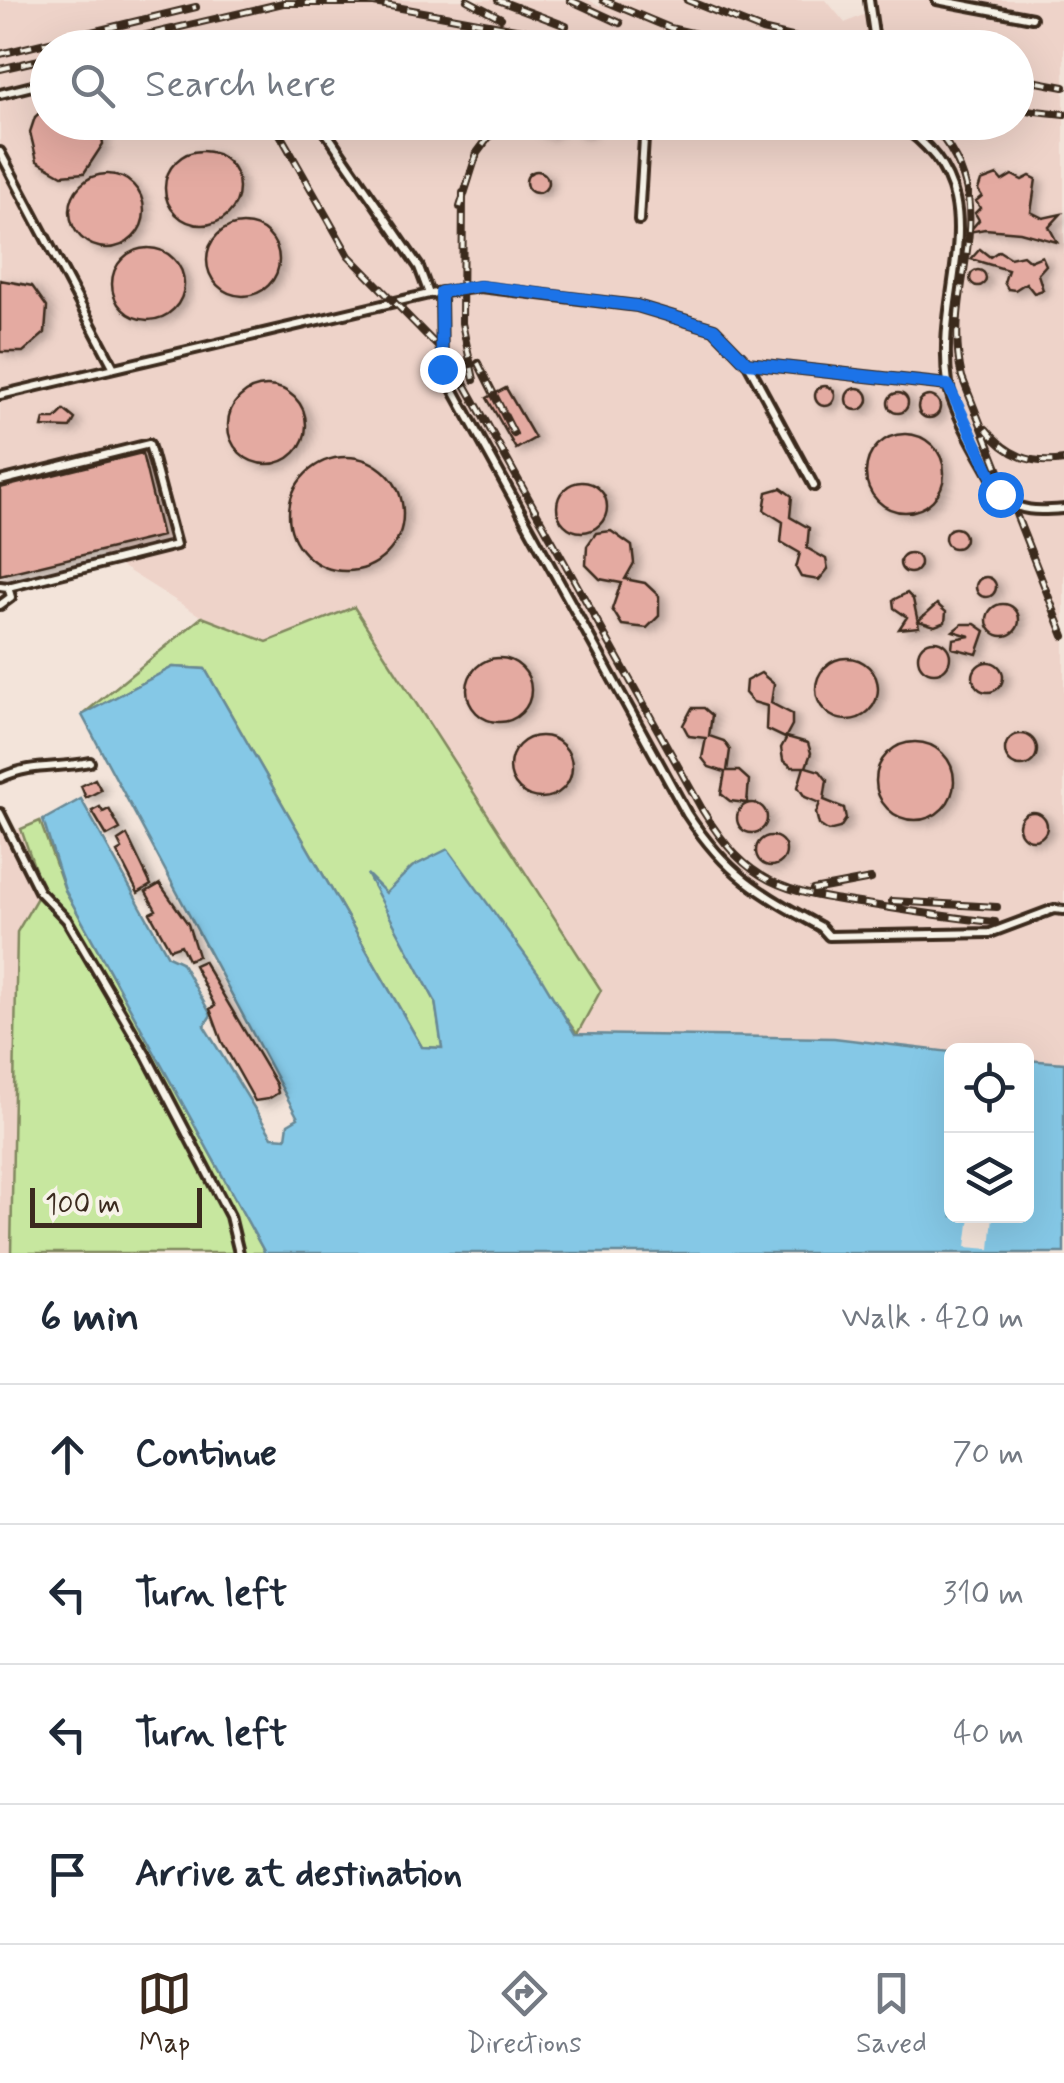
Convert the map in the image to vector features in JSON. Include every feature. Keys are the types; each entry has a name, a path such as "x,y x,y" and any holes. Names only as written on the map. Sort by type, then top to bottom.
{"lane":[{"path":"869,0 873,30"},
{"path":"938,0 1032,18"},
{"path":"0,94 30,86"},
{"path":"331,140 419,267 429,294"},
{"path":"639,220 643,140"},
{"path":"919,140 935,152 956,194 960,223 948,385 1000,494 1012,506 1034,511 1064,509"},
{"path":"0,152 114,368"},
{"path":"0,395 429,294 480,286 637,306 714,329 747,363 814,486"},
{"path":"441,292 442,369 686,814 708,847 748,887 820,927 829,936 990,933 1054,909 1064,910"},
{"path":"747,363 948,385"},
{"path":"0,481 149,444 176,545 4,587 10,601 0,605"},
{"path":"0,778 28,764 58,768 90,762"},
{"path":"0,813 39,890 67,920 146,1056 230,1216 239,1253"}],"shaded area":[{"path":"0,0 589,0 600,6 602,0 826,0 845,23 872,11 871,0 1064,0 1064,1063 1034,1061 1034,1043 944,1043 944,1051 834,1038 575,1034 601,990 354,608 267,642 202,617 0,490"},
{"path":"21,829 43,889 17,932 11,1253 0,1253 0,832"}],"green space":[{"path":"354,607 601,990 577,1034 448,850 412,867 386,894 370,878 435,1001 443,1048 422,1047 205,669 173,667 82,715 202,617 267,642"},
{"path":"40,821 65,890 265,1253 11,1253 17,932 42,889 21,829"}],"water":[{"path":"173,667 205,669 422,1047 442,1048 435,1001 367,874 386,893 412,867 448,849 539,974 575,1034 834,1038 944,1051 944,1223 1034,1223 1034,1061 1064,1063 1064,1253 265,1253 65,890 43,820 81,799 168,956 181,962 211,1015 204,1026 272,1137 286,1138 288,1124 298,1118 82,715"}],"pier":[{"path":"969,1223 992,1223 990,1249 966,1247"}],"building":[{"path":"32,140 102,140 84,173 62,175 37,161"},
{"path":"202,151 228,162 239,188 228,214 202,225 176,214 165,188 176,162"},
{"path":"537,171 545,174 545,190 537,193 529,190 526,182 529,174"},
{"path":"107,174 133,185 144,211 133,237 107,248 81,237 70,211 81,185"},
{"path":"997,175 1002,181 1012,175 1022,180 1030,176 1036,179 1031,212 1043,218 1061,214 1049,227 1057,242 1020,232 969,232 979,220 975,213 980,208 976,201 982,196 978,190 981,181"},
{"path":"243,224 257,226 269,234 277,246 277,274 269,286 257,294 243,296 229,294 217,286 209,274 207,260 209,246 217,234 229,226"},
{"path":"148,248 162,250 174,258 182,270 182,298 174,310 162,318 148,320 134,318 122,310 114,298 112,284 114,270 122,258 134,250"},
{"path":"980,249 990,257 999,251 1010,258 1023,255 1030,261 1042,256 1046,265 1038,274 1043,290 1034,293 1026,283 1015,290 1008,289 1004,282 1008,270 971,259"},
{"path":"978,270 986,278 978,286 970,278"},
{"path":"0,280 32,286 47,307 45,333 23,352 0,352"},
{"path":"267,386 282,389 294,398 303,410 303,440 294,452 282,461 267,464 252,461 240,452 231,440 228,425 231,410 240,398 252,389"},
{"path":"821,386 829,386 835,396 829,406 821,406 815,400 815,392"},
{"path":"506,388 535,438 516,449 487,398"},
{"path":"857,388 865,391 865,407 857,410 849,407 846,399 849,391"},
{"path":"894,393 902,393 908,403 902,413 894,413 888,407 888,399"},
{"path":"929,396 937,399 937,415 929,418 921,415 918,407 921,399"},
{"path":"64,410 75,419 70,428 42,427 44,419 55,419"},
{"path":"905,434 933,445 944,473 933,501 905,512 877,501 866,473 877,445"},
{"path":"142,453 162,536 0,575 0,488"},
{"path":"346,457 368,461 386,474 399,492 403,514 399,536 386,554 368,567 346,571 324,567 306,554 293,536 289,514 293,492 306,474 324,461"},
{"path":"582,482 599,490 607,507 599,524 582,532 565,524 557,507 565,490"},
{"path":"781,488 792,496 790,517 809,528 807,548 826,559 828,569 819,580 801,577 796,568 800,553 781,542 783,522 764,510 767,492"},
{"path":"951,528 959,528 965,538 959,548 951,548 945,542 945,534"},
{"path":"611,531 632,546 634,563 625,579 645,583 659,596 659,616 647,628 622,625 612,609 621,583 600,579 586,565 587,546 596,533"},
{"path":"910,553 920,563 910,573 900,563"},
{"path":"986,577 996,587 986,597 976,587"},
{"path":"907,593 913,599 919,627 899,629 907,617 894,608 893,600"},
{"path":"937,604 946,612 945,622 935,626 918,621"},
{"path":"1003,604 1014,609 1019,620 1014,631 1003,636 992,631 987,620 992,609"},
{"path":"962,624 975,624 985,631 977,654 952,648 953,639 970,636 953,631"},
{"path":"934,641 945,646 950,657 945,668 934,673 923,668 918,657 923,646"},
{"path":"499,658 522,667 531,690 522,713 499,722 476,713 467,690 476,667"},
{"path":"847,658 869,667 878,689 869,711 847,720 825,711 816,689 825,667"},
{"path":"988,662 999,666 1003,677 999,688 988,692 977,688 973,677 977,666"},
{"path":"761,673 774,684 771,703 792,714 792,725 785,738 766,729 767,706 753,702 745,693 746,681"},
{"path":"692,708 704,708 712,715 709,736 724,741 730,750 727,771 739,771 749,780 747,803 730,801 721,794 725,772 709,767 702,758 706,738 689,736 683,725"},
{"path":"1021,734 1032,739 1037,750 1032,761 1021,766 1010,761 1005,750 1010,739"},
{"path":"541,736 563,745 572,767 563,789 541,798 519,789 510,767 519,745"},
{"path":"787,737 808,743 811,753 806,767 820,771 827,780 824,800 844,808 846,819 840,828 828,831 819,825 816,813 820,803 805,797 798,787 804,767 792,767 783,760 781,748"},
{"path":"915,742 943,753 954,781 943,809 915,820 887,809 876,781 887,753"},
{"path":"95,779 101,790 86,798 81,786"},
{"path":"752,803 763,807 767,818 763,829 752,833 741,829 737,818 741,807"},
{"path":"100,807 103,812 109,809 120,829 107,836 92,811"},
{"path":"1033,812 1043,816 1047,826 1043,836 1033,840 1023,836 1019,826 1023,816"},
{"path":"127,835 151,885 138,893 117,852 122,849 118,841"},
{"path":"771,836 782,840 786,851 782,862 771,866 760,862 756,851 760,840"},
{"path":"160,884 188,924 198,956 188,960 181,945 170,949 150,913 156,910 146,892"},
{"path":"203,961 276,1084 278,1093 268,1099 255,1101 222,1042 210,1009 215,1006 194,965"}],"railway":[{"path":"467,0 501,18"},
{"path":"498,0 566,26"},
{"path":"570,0 620,23"},
{"path":"603,0 679,30"},
{"path":"687,0 762,30"},
{"path":"363,1 521,30"},
{"path":"168,30 283,3 376,3"},
{"path":"100,30 196,7"},
{"path":"0,54 30,47"},
{"path":"0,69 30,62"},
{"path":"1034,81 1064,87"},
{"path":"1034,111 1064,114"},
{"path":"283,140 349,256 452,361 703,811 736,855 771,881 812,895 995,922"},
{"path":"460,207 477,153 487,140"},
{"path":"942,140 966,184 969,215 957,342 962,377 1064,636"},
{"path":"463,193 462,323 474,380"},
{"path":"478,363 514,434"},
{"path":"986,429 1020,457 1064,460"},
{"path":"813,890 871,879"},
{"path":"892,901 997,907"}],"route":[{"path":"442,369 441,292 480,286 637,306 714,329 747,363 948,385 1000,494"}]}
